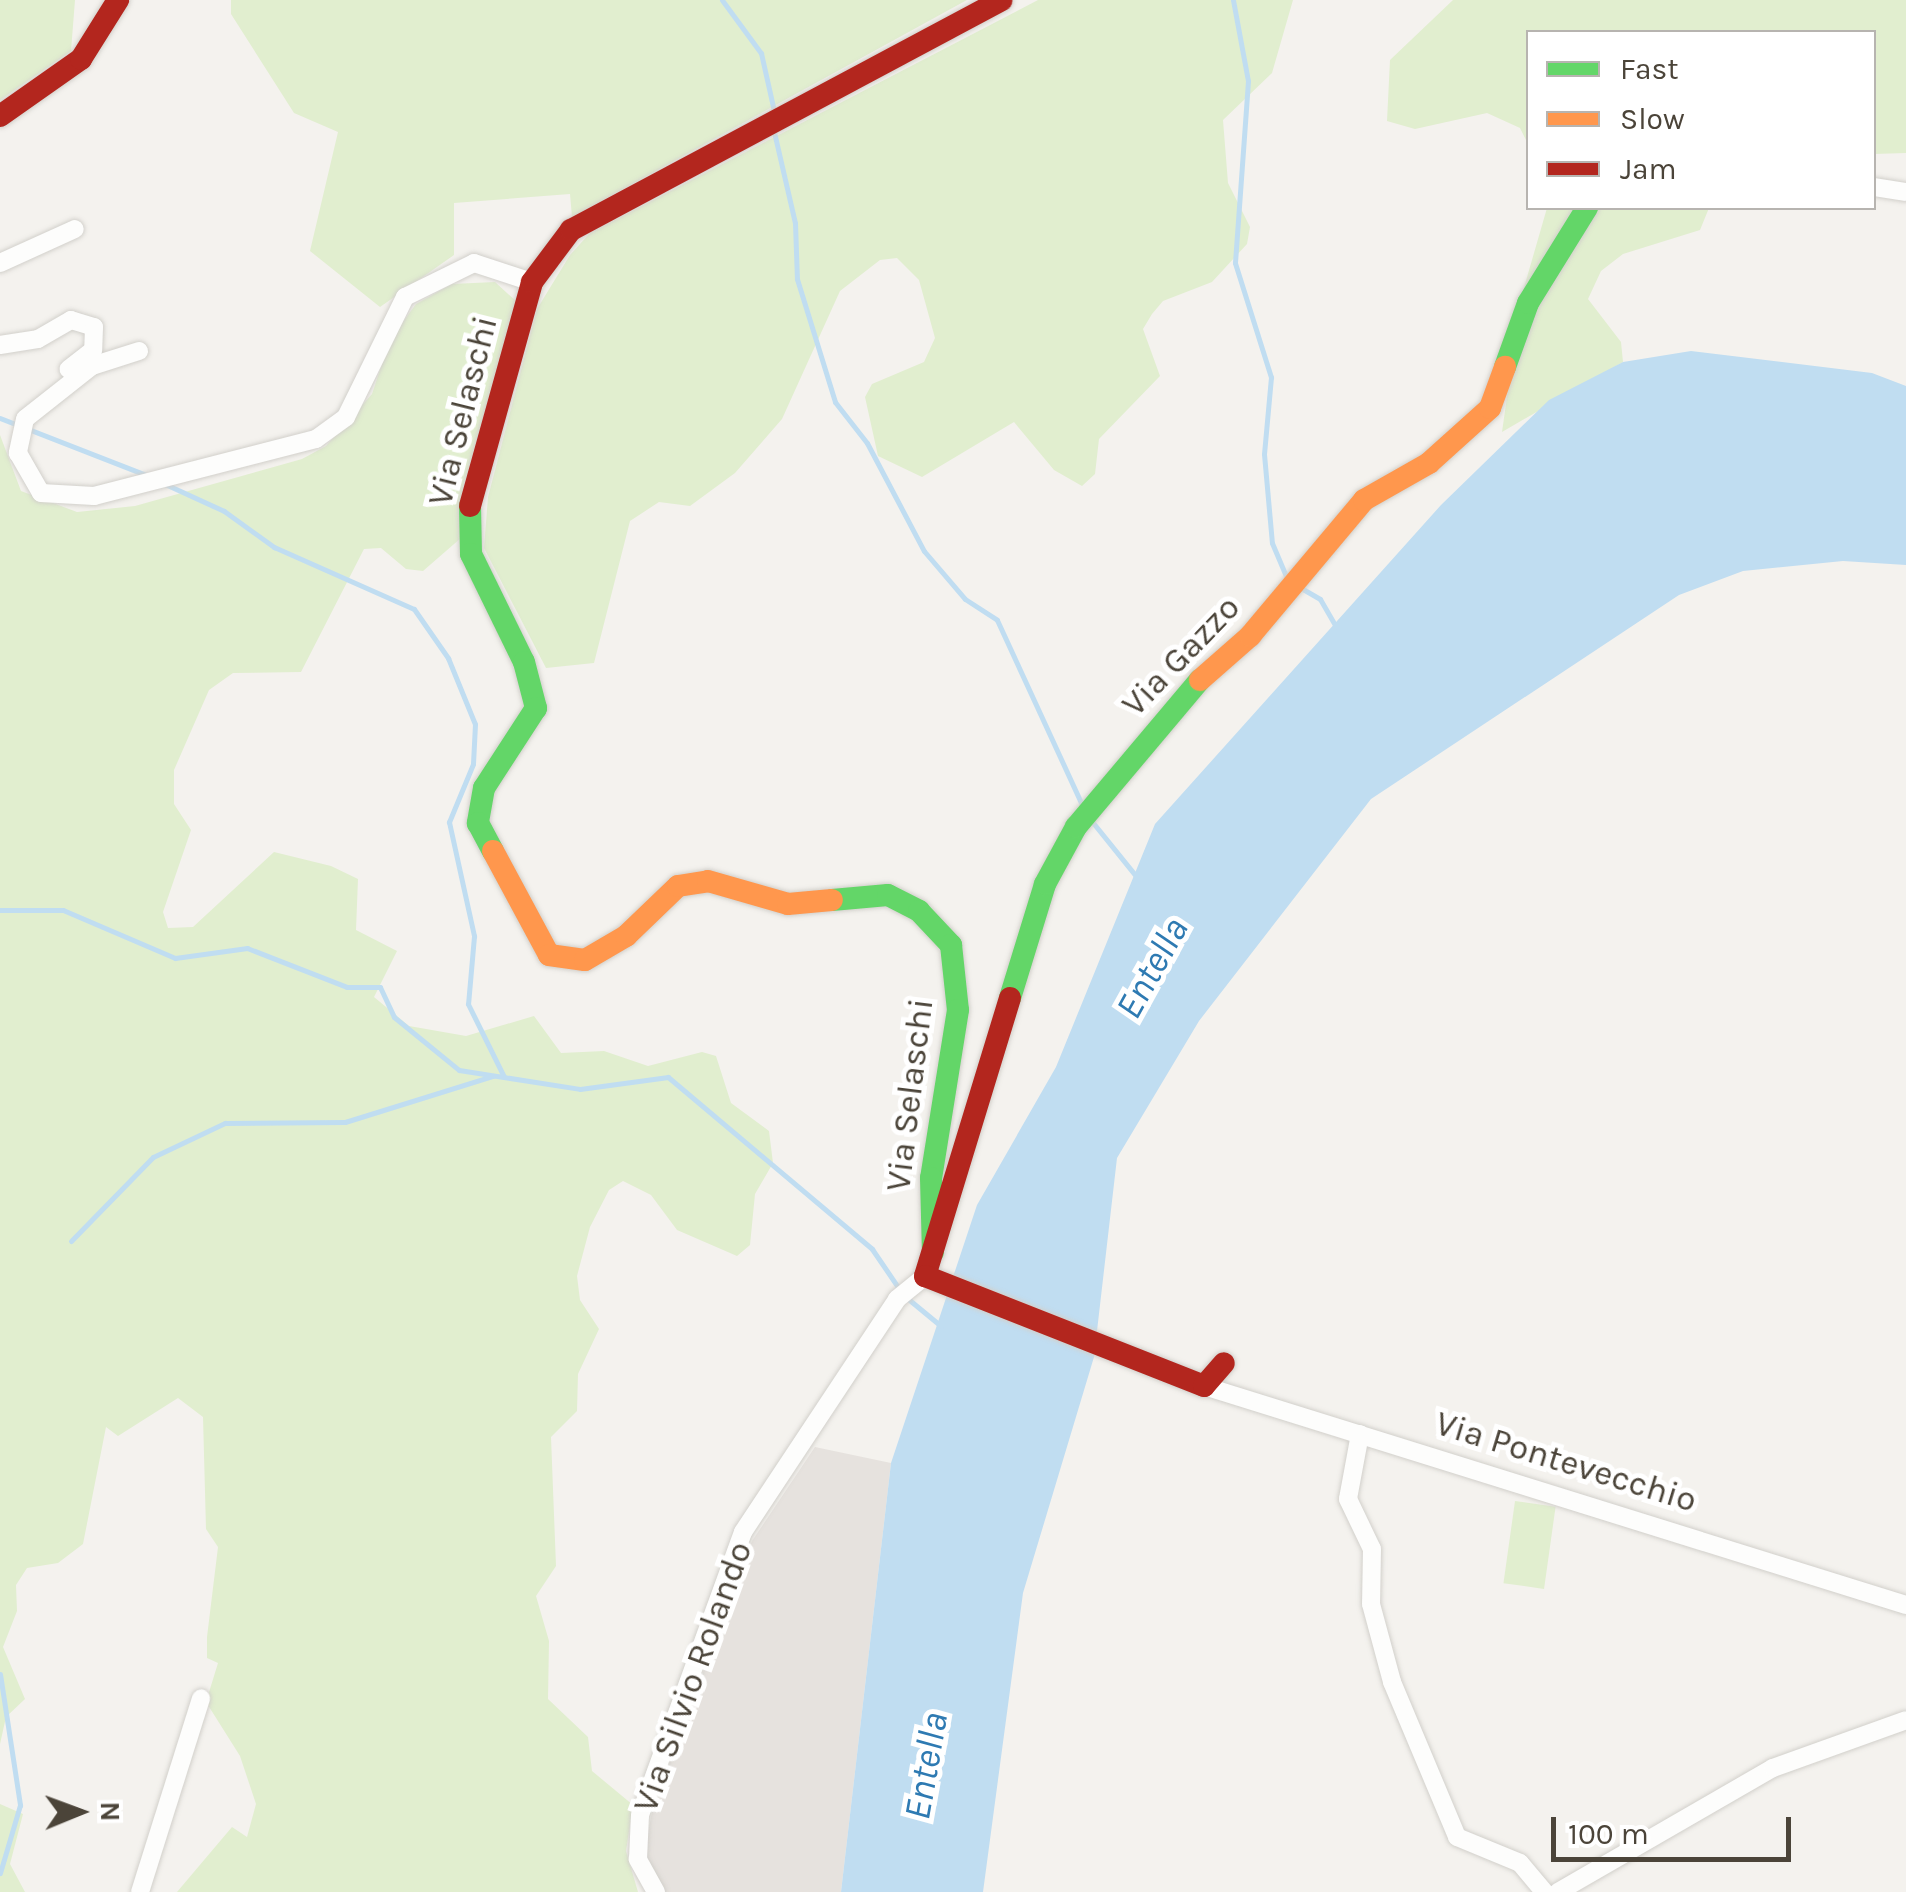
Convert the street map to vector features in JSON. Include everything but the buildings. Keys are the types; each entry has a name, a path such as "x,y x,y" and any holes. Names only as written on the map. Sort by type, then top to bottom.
{"street":[{"path":"0,116 81,59 118,0"},
{"name":"Via Selaschi","path":"933,1252 932,1178 958,964 919,912 888,896 788,904 708,881 678,886 626,936 585,960 560,960 535,941 481,834 484,788 536,708 524,662 471,554 468,510 532,282 572,230 1000,0"},
{"path":"1876,187 1906,192"},
{"name":"Via Gazzo","path":"929,1278 933,1252 1045,884 1076,827 1192,686 1250,636 1364,500 1429,464 1490,408 1528,304 1587,210"},
{"path":"0,263 75,229"},
{"path":"139,352 92,366 44,397 25,419 18,453 28,481 60,496 107,493 316,440 346,417 405,296 444,273 474,264 532,282"},
{"path":"0,345 38,339 70,320 94,328 93,350 46,384 44,397"},
{"name":"Via Pontevecchio","path":"929,1278 1201,1385 1906,1605"},
{"name":"Via Silvio Rolando","path":"656,1892 638,1859 640,1815 743,1532 897,1300 929,1278"},
{"path":"1201,1385 1224,1363"},
{"path":"1360,1434 1348,1498 1372,1550 1371,1604 1392,1682 1457,1837 1520,1863 1544,1892"},
{"path":"140,1892 201,1698"},
{"path":"1558,1892 1774,1768 1906,1720"}],"shaded area":[{"path":"815,1447 891,1463 841,1892 663,1892 644,1854 653,1807 752,1541"}],"green space":[{"path":"0,0 75,0 71,51 0,100"},
{"path":"231,0 967,0 572,217 570,194 454,203 454,255 380,307 310,251 338,132 294,113 231,14"},
{"path":"1038,0 1293,0 1272,73 1223,120 1228,183 1250,227 1247,244 1212,282 1163,301 1152,314 1143,329 1160,376 1099,439 1095,474 1082,486 1054,470 1014,422 922,477 878,456 865,397 872,384 924,362 935,338 919,280 897,258 880,260 840,291 782,419 735,473 690,506 659,502 630,521 594,663 546,668 484,548 488,497 537,309 570,255 590,233"},
{"path":"1453,0 1906,0 1906,153 1876,154 1876,30 1526,30 1526,140 1520,128 1487,113 1415,129 1387,121 1390,60"},
{"path":"1546,210 1708,210 1700,230 1623,254 1601,271 1588,299 1621,342 1623,362 1502,432 1521,298"},
{"path":"495,282 517,302 463,487 461,538 423,571 406,569 381,548 364,549 301,672 233,673 209,690 174,770 174,804 191,830 163,912 168,928 193,927 274,852 331,866 358,879 356,930 397,951 374,997 409,1026 466,1036 534,1016 561,1053 604,1051 648,1066 702,1052 716,1056 731,1103 769,1131 773,1163 755,1194 750,1245 737,1256 677,1230 651,1195 623,1181 609,1190 590,1227 577,1276 580,1300 599,1329 578,1374 577,1411 551,1437 556,1566 536,1596 549,1641 548,1699 588,1737 592,1771 633,1805 626,1851 638,1892 177,1892 232,1827 247,1837 256,1804 240,1756 206,1702 218,1663 207,1658 207,1637 218,1547 206,1529 203,1417 178,1398 118,1436 106,1427 83,1544 58,1563 27,1568 16,1585 17,1611 3,1647 25,1699 6,1717 0,1744 0,435 21,491 77,512 135,506 302,459 326,446 372,394 390,340 416,304 452,284"},
{"path":"1515,1501 1556,1507 1544,1589 1503,1583"},
{"path":"0,1804 23,1814 10,1864 25,1892 0,1892"}],"water":[{"name":"Entella","path":"1691,351 1872,373 1906,386 1906,565 1843,561 1743,571 1679,595 1371,799 1199,1021 1117,1158 1094,1357 1023,1593 983,1892 841,1892 891,1463 977,1205 1056,1067 1155,824 1441,505 1549,400 1623,362"}],"waterway":[{"path":"722,0 761,53 774,111"},
{"path":"1233,0 1248,81 1235,263 1271,377 1264,454 1272,543 1287,579"},
{"path":"774,132 795,223 797,279 835,402 867,443 924,551 965,599 997,620 1082,805"},
{"path":"0,418 151,477"},
{"path":"165,484 224,511 274,547 414,609 448,658 475,724 473,764 449,822 474,936 468,1004 504,1077"},
{"path":"1301,588 1320,599 1336,627"},
{"path":"1090,819 1136,876"},
{"path":"0,910 63,910 175,958 247,948 347,987 380,987 394,1017 459,1070 580,1089 668,1077 872,1249 900,1290"},
{"path":"71,1241 153,1157 225,1123 345,1122 493,1076"},
{"path":"907,1298 941,1326"},
{"path":"0,1674 20,1805 0,1873"}],"traffic: fast":[{"path":"1505,367 1528,303 1586,210"},
{"path":"470,506 471,554 524,662 536,708 484,788 478,823 493,851"},
{"path":"1010,998 1045,884 1076,827 1200,680"},
{"path":"832,900 888,895 919,911 951,945 958,1010 931,1178 933,1252"}],"traffic: slow":[{"path":"1200,680 1250,636 1364,500 1429,463 1490,408 1505,367"},
{"path":"493,851 549,955 585,960 626,936 678,886 708,881 788,904 832,900"}],"traffic: jam":[{"path":"0,116 81,59 118,0"},
{"path":"470,506 532,282 571,230 1001,0"},
{"path":"1010,998 925,1276 1204,1386 1224,1363"}]}
